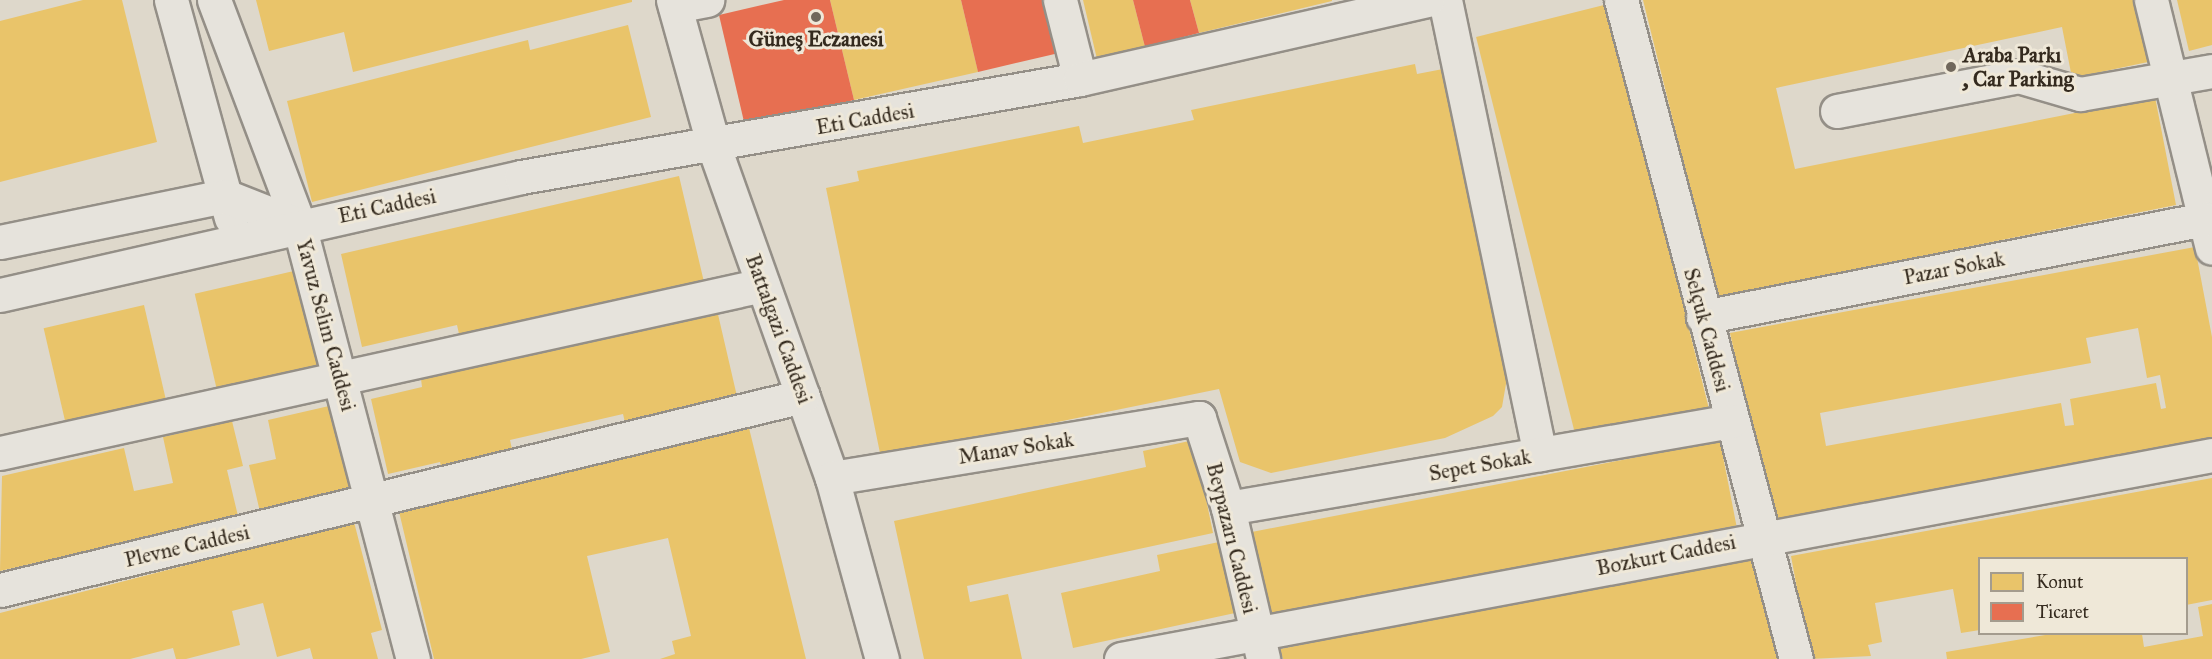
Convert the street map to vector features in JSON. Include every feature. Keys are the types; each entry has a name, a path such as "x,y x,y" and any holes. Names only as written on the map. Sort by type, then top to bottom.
{"street":[{"path":"171,0 237,240"},
{"name":"Yavuz Selim Caddesi","path":"214,0 299,225 374,502 412,659"},
{"path":"674,3 707,0"},
{"path":"1060,0 1080,79"},
{"name":"Eti Caddesi","path":"0,295 299,225 521,177 714,147 1080,79 1427,0"},
{"path":"1446,0 1540,454"},
{"name":"Selçuk Caddesi","path":"1621,0 1761,537 1796,659"},
{"path":"2151,0 2208,234"},
{"name":"Battalgazi Caddesi","path":"674,3 714,147 832,478 882,659"},
{"path":"1838,111 2018,76 2080,94 2171,81 2212,70"},
{"path":"0,242 225,196 299,225"},
{"name":"Pazar Sokak","path":"1703,317 2208,234"},
{"path":"0,453 341,381 763,285"},
{"name":"Plevne Caddesi","path":"0,590 374,502 803,396"},
{"name":"Manav Sokak","path":"832,478 1199,418"},
{"name":"Beypazarı Caddesi","path":"1199,418 1228,508 1259,646"},
{"name":"Sepet Sokak","path":"1228,508 1732,421"},
{"name":"Bozkurt Caddesi","path":"1121,659 1259,646 1761,537 2212,455"}],"building: Konut":[{"path":"83,0 122,0 157,142 0,182 0,21"},
{"path":"256,0 632,0 632,2 353,72 344,32 269,51"},
{"path":"830,0 961,0 978,72 854,100"},
{"path":"1083,0 1133,0 1145,47 1097,59"},
{"path":"1190,0 1332,0 1332,1 1199,33"},
{"path":"1643,0 2135,0 2148,62 2072,78 2062,27 1776,88 1795,169 2155,97 2176,205 1717,297"},
{"path":"2177,0 2212,0 2212,45 2189,51"},
{"path":"1608,4 1709,410 1577,442 1476,37"},
{"path":"628,25 651,117 312,202 287,101 528,40 530,50"},
{"path":"1415,64 1417,74 1443,69 1507,378 1502,407 1493,416 1445,438 1271,473 1240,462 1219,389 881,458 826,188 859,181 857,171 1079,126 1083,143 1194,120 1191,110"},
{"path":"679,176 704,282 459,334 457,325 362,347 341,254"},
{"path":"2195,247 2212,337 2212,443 1773,524 1730,333","holes":["2138,328 2147,378 2160,375 2166,408 2161,409 2156,383 2070,399 2074,425 2065,426 2061,403 1826,446 1820,413 2091,363 2086,338"]},
{"path":"298,270 321,371 218,395 195,294"},
{"path":"144,305 167,406 67,430 44,328"},
{"path":"717,310 739,405 627,431 623,414 510,440 513,454 442,471 440,462 388,474 371,399 422,387 421,379"},
{"path":"329,406 353,491 260,512 249,465 276,459 268,420"},
{"path":"232,421 243,466 227,470 238,516 0,571 2,476 124,448 134,491 173,483 163,437"},
{"path":"749,428 806,659 660,659 675,654 672,641 691,636 668,538 587,556 610,652 581,659 434,659 396,499 662,437 664,447"},
{"path":"1194,440 1213,533 967,586 970,602 1008,594 1022,659 924,659 894,521 1146,467 1143,451"},
{"path":"1720,441 1736,525 1268,616 1252,532"},
{"path":"2212,478 2212,600 2188,605 2188,557 1978,557 1978,630 1961,633 1953,589 1875,603 1882,642 1868,645 1871,656 1810,659 1791,556"},
{"path":"354,522 382,630 371,633 378,659 313,659 310,648 277,657 263,603 232,611 240,645 186,659 176,659 173,648 130,659 0,659 0,613"},
{"path":"1219,542 1235,613 1073,648 1061,593 1160,571 1157,555"},
{"path":"1753,555 1781,659 1283,659 1280,649"},
{"path":"2212,604 2212,659 1947,659 1946,652 2045,635 2142,635 2144,647 2203,636 2198,607"}],"building: Ticaret":[{"path":"784,0 830,0 854,100 745,126 719,15"},
{"path":"961,0 1047,0 1059,53 978,72"},
{"path":"1133,0 1190,0 1199,33 1145,47"}],"place":[{"name":"Güneş Eczanesi","path":"816,17"},
{"name":"Araba Parkı , Car Parking","path":"1951,67"}]}
